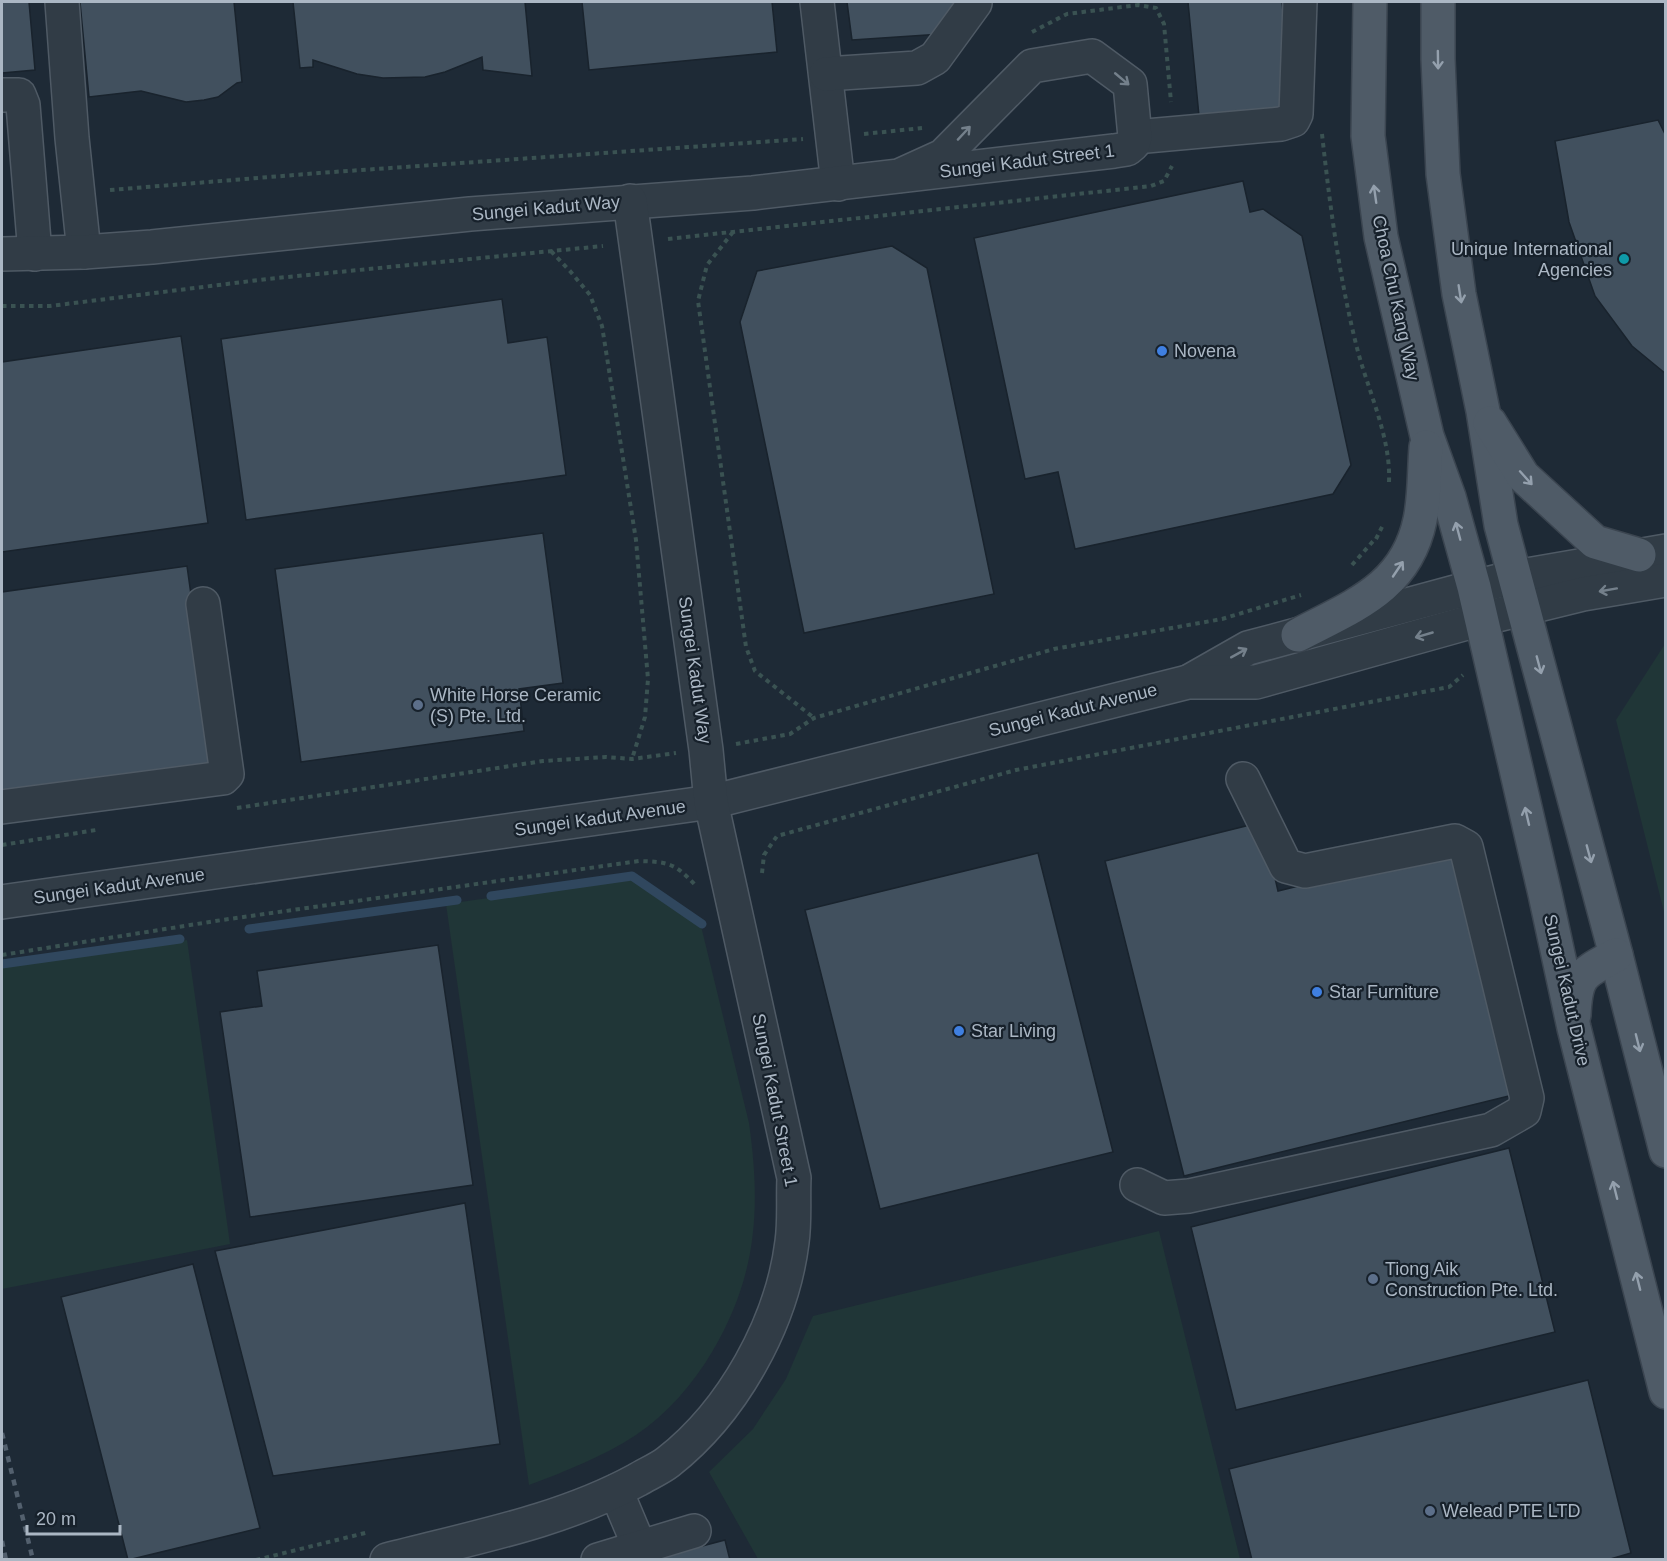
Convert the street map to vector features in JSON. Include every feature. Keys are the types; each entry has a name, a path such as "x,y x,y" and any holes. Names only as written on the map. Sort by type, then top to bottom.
{"main road":[{"name":"Choa Chu Kang Way","path":"1370,2 1368,136 1381,237 1427,436 1449,497 1474,587"},
{"path":"1438,2 1437,59 1443,174 1459,294 1483,411 1501,525 1616,955 1665,1151"},
{"path":"1483,411 1523,476 1595,542 1652,553"},
{"path":"1298,635 1368,598 1395,575 1407,555 1420,520 1427,436"},
{"name":"Sungei Kadut Drive","path":"1474,587 1574,1029 1665,1392"},
{"path":"1574,1029 1576,987 1586,973 1616,955"}],"street":[{"path":"62,2 84,252"},
{"path":"817,2 838,184"},
{"path":"1135,137 1281,124 1293,120 1296,114 1300,2"},
{"path":"826,74 917,68 935,58 975,3"},
{"name":"Sungei Kadut Street 1","path":"630,201 753,193 838,184 1127,149 1133,144 1135,137 1130,84 1092,56 1032,66 943,156 899,176"},
{"path":"2,95 19,95 23,105 35,254"},
{"name":"Sungei Kadut Way","path":"2,254 84,252 175,245 333,227 630,201 705,738 711,802"},
{"name":"Sungei Kadut Avenue","path":"1188,682 1248,648 1474,587 1652,553"},
{"name":"Sungei Kadut Avenue","path":"2,902 711,802 1188,682 1256,682 1481,619 1583,594 1665,580"},
{"path":"2,807 223,778 227,774 228,767 203,604"},
{"path":"1137,1185 1164,1198 1189,1196 1491,1130 1524,1111 1527,1098 1466,848 1455,841 1305,871 1287,866 1243,779"},
{"name":"Sungei Kadut Street 1","path":"387,1560 527,1524 577,1507 616,1491 667,1463 706,1426 742,1380 765,1339 782,1285 792,1242 794,1178 711,802"},
{"path":"616,1491 640,1548"},
{"path":"598,1560 694,1531"}],"path":[{"path":"1025,38 1033,30 1067,14 1138,4 1156,8 1164,24 1174,133"},
{"path":"78,192 331,172 832,138 932,128"},
{"path":"1322,133 1334,242 1357,348 1384,442 1389,472 1389,492"},
{"path":"733,232 707,265 698,301 746,647 756,671 814,718"},
{"path":"551,251 590,295 604,337 636,540 648,679 645,717 632,759"},
{"path":"1383,524 1375,539 1407,555"},
{"path":"761,883 764,855 777,836 1016,770 1449,687 1470,668"},
{"path":"2,955 222,920 639,861 665,862 682,871 700,891"},
{"path":"256,1560 372,1531"}],"green space":[{"path":"1665,644 1665,916 1616,720"},
{"path":"631,878 701,926 749,1123 755,1184 752,1241 747,1269 727,1324 705,1364 678,1398 647,1427 623,1443 584,1463 529,1485 446,904"},
{"path":"187,940 230,1244 2,1289 2,966"},
{"path":"1159,1231 1240,1559 758,1559 709,1472 753,1429 786,1379 813,1316"}],"building":[{"path":"2,2 29,2 35,70 2,73"},
{"path":"80,2 234,2 242,82 237,83 218,97 186,102 141,91 89,97"},
{"path":"293,2 525,2 532,76 483,70 482,57 445,72 425,77 383,78 357,74 313,60 313,67 300,68"},
{"path":"582,2 772,2 777,52 589,70"},
{"path":"847,2 958,2 942,34 852,40"},
{"path":"1188,2 1282,2 1292,107 1199,116"},
{"name":"Unique International Agencies","path":"1658,120 1666,136 1666,374 1632,346 1595,296 1569,222 1555,141"},
{"name":"Novena","path":"1243,181 1250,212 1263,209 1302,236 1351,465 1333,494 1075,549 1058,472 1025,479 974,238"},
{"path":"892,246 927,268 994,594 804,633 740,322 757,271"},
{"path":"502,299 508,343 547,337 566,475 246,520 221,339"},
{"path":"181,336 208,523 2,552 2,362"},
{"path":"543,533 563,683 519,689 524,731 301,762 275,569"},
{"path":"187,566 215,767 2,797 2,592"},
{"name":"Star Furniture","path":"1262,822 1278,891 1460,846 1521,1093 1184,1176 1105,861"},
{"name":"Star Living","path":"1038,853 1113,1152 880,1209 805,910"},
{"path":"438,945 473,1185 250,1217 220,1012 262,1006 257,971"},
{"name":"Tiong Aik Construction Pte. Ltd.","path":"1509,1148 1555,1332 1236,1410 1191,1227"},
{"path":"465,1203 500,1444 273,1476 215,1251"},
{"path":"193,1264 260,1528 128,1560 61,1297"},
{"name":"Welead PTE LTD","path":"1588,1380 1631,1553 1607,1560 1252,1560 1229,1469"},
{"path":"725,1540 730,1560 649,1560"}],"waterway":[{"path":"491,896 632,876 702,924"},
{"path":"249,929 457,900"},
{"path":"2,964 180,939"}],"railway":[{"path":"2,1433 33,1560"},
{"path":"2,1541 6,1560"}],"place":[{"name":"Unique International Agencies","path":"1624,259"},
{"name":"Novena","path":"1162,351"},
{"name":"White Horse Ceramic (S) Pte. Ltd.","path":"418,705"},
{"name":"Star Furniture","path":"1317,992"},
{"name":"Star Living","path":"959,1031"},
{"name":"Tiong Aik Construction Pte. Ltd.","path":"1373,1279"},
{"name":"Welead PTE LTD","path":"1430,1511"}]}
